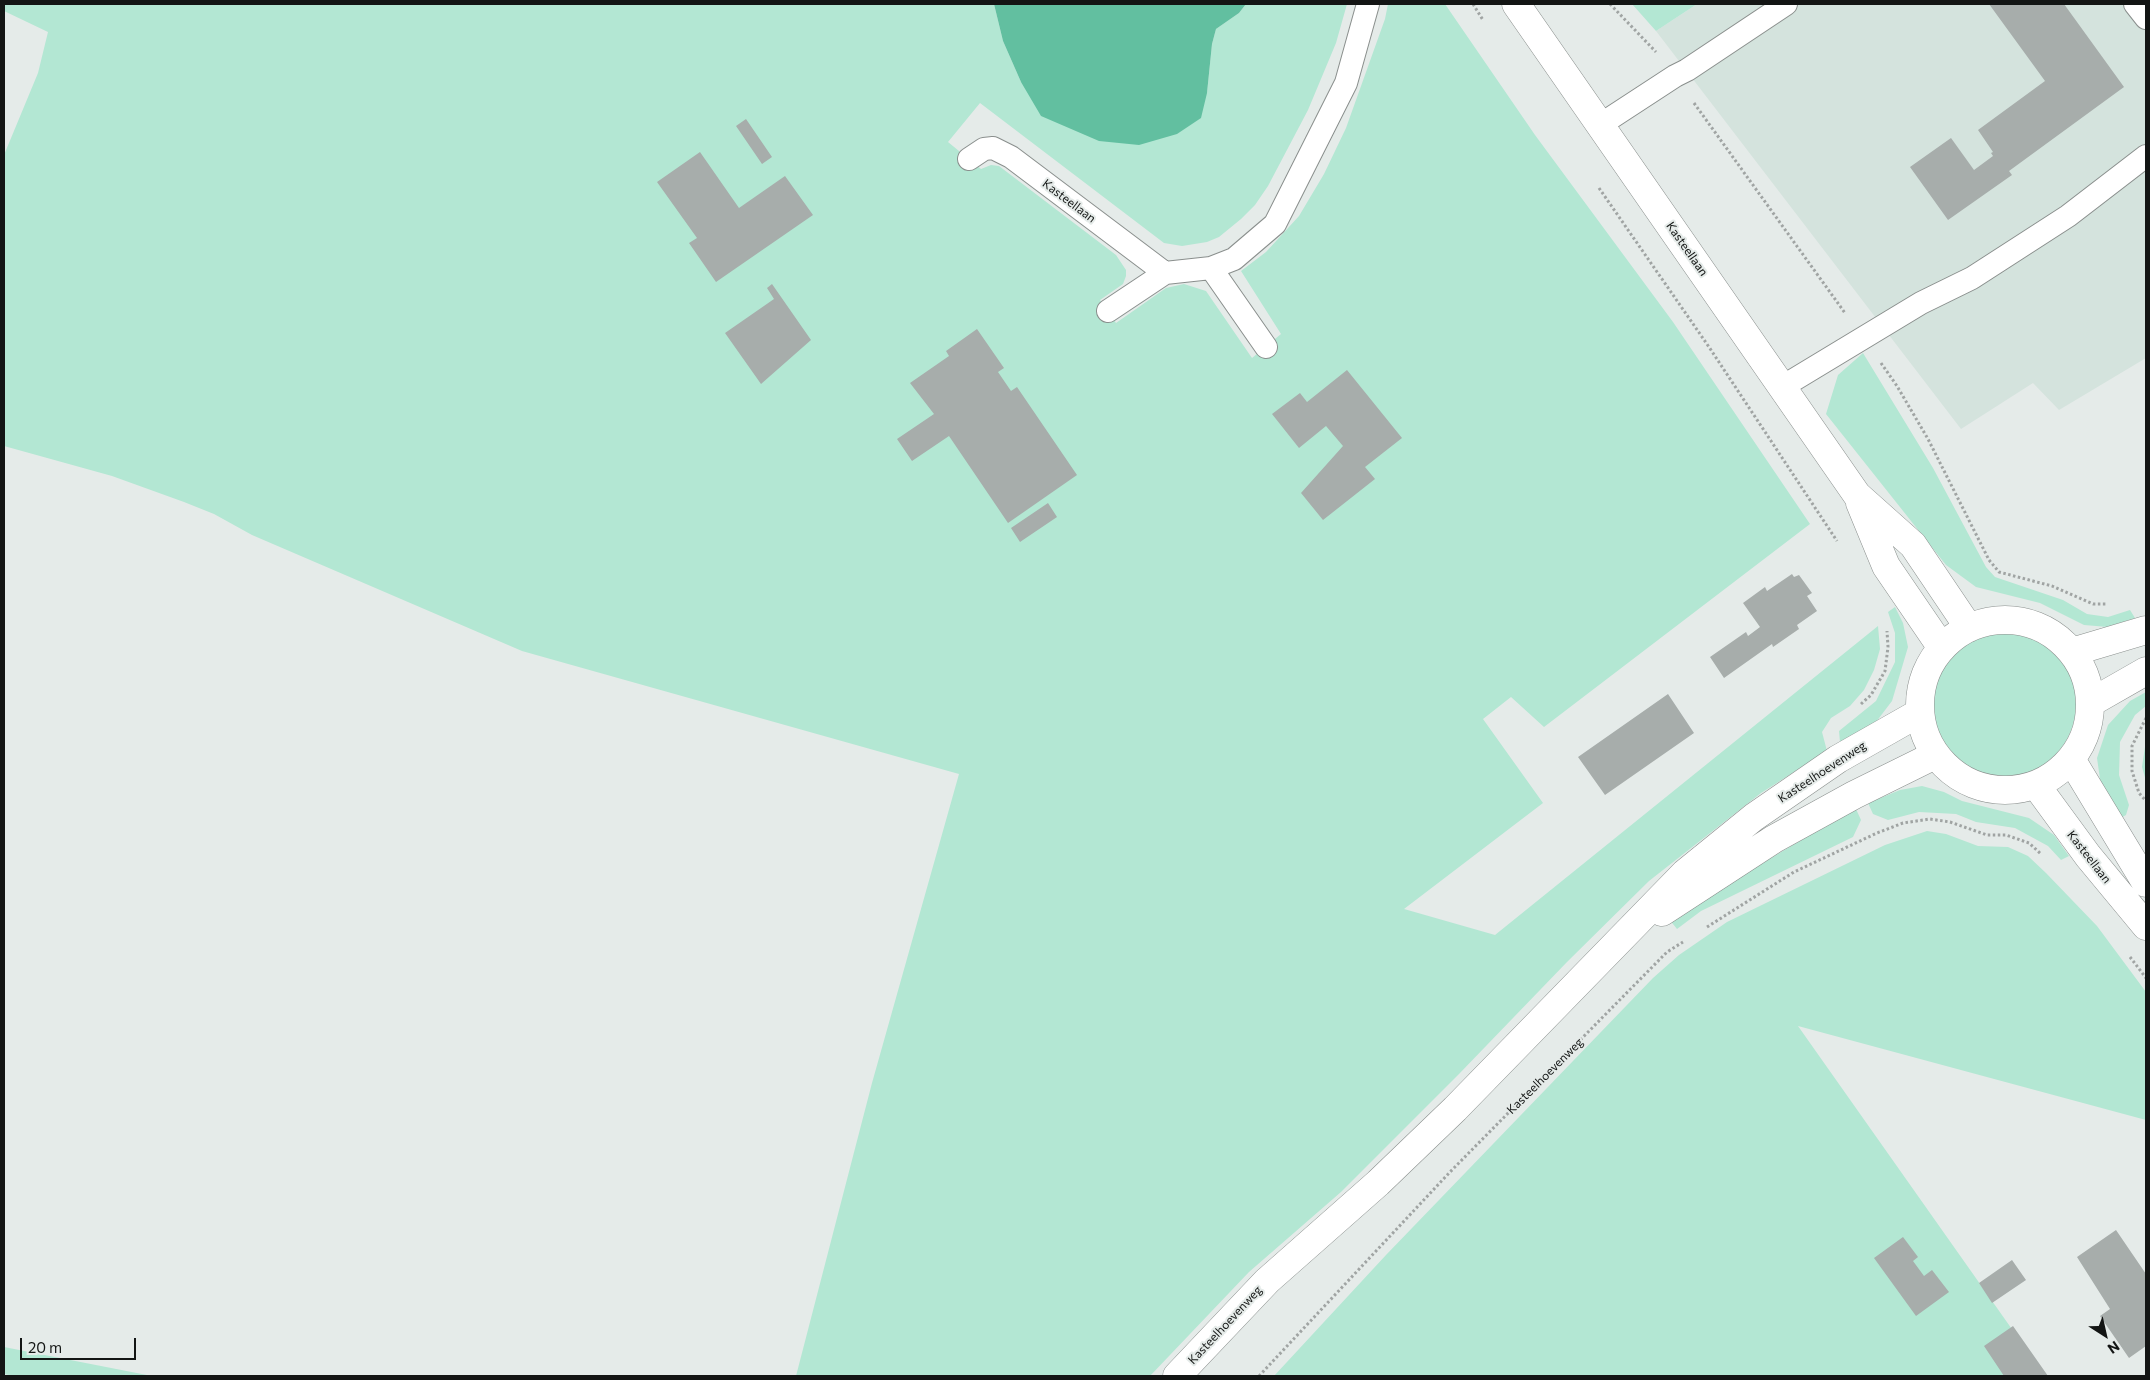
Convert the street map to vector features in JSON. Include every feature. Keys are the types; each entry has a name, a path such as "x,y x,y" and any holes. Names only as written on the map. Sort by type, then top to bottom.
{"street":[{"name":"Kasteellaan","path":"1516,4 1857,495 1886,566 1942,648"},
{"name":"Kasteellaan","path":"1857,495 1913,546 1969,628"},
{"path":"2006,620 2024,622 2043,629 2059,639 2072,652 2081,668 2088,685 2090,703 2088,723 2082,742 2071,759 2055,775 2036,785 2020,790 1988,789 1958,777 1946,768 1935,755 1922,728 1920,695 1924,678 1931,662 1954,637 1969,628 1987,622 2006,620"},
{"path":"2072,652 2146,630"},
{"path":"2090,703 2146,671"},
{"name":"Kasteelhoevenweg","path":"1177,1376 1267,1281 1378,1183 1454,1109 1685,873 1754,817 1838,759 1920,712"},
{"name":"Kasteelhoevenweg","path":"1619,940 1774,840 1854,795 1935,755"},
{"path":"2071,759 2146,883"},
{"name":"Kasteellaan","path":"2036,785 2088,856 2146,926"}],"lane":[{"path":"1108,311 1165,273 1211,268 1234,258 1275,224 1346,83 1368,4"},
{"path":"1600,125 1786,4"},
{"path":"2134,4 2146,18"},
{"name":"Kasteellaan","path":"969,159 984,149 993,148 1011,156 1165,273"},
{"path":"1782,387 1921,303 1972,278 2068,216 2146,156"},
{"path":"1211,268 1266,347"}],"path":[{"path":"1472,4 1489,28"},
{"path":"1594,182 1714,356 1839,545"},
{"path":"1859,706 1871,695 1885,671 1888,647 1886,623"},
{"path":"2146,718 2132,746 2132,771 2139,793 2146,802"},
{"path":"1854,795 1877,833"},
{"path":"1701,931 1794,872 1877,833 1903,824 1930,819 1950,822 1987,835 2006,835 2029,843 2045,857"},
{"name":"Kasteelhoevenweg","path":"1260,1376 1450,1172 1667,952 1684,942"}],"shaded area":[{"path":"4,4 994,4 1003,41 1021,82 1207,93 1212,44 1216,29 1239,13 1246,4 1347,4 1336,43 1308,110 1268,186 1255,205 1241,219 1219,237 1207,242 1182,246 1164,243 980,103 948,142 981,169 991,165 999,166 1116,255 1126,270 1126,276 1123,284 1100,300 1116,323 1166,288 1184,284 1206,291 1252,358 1281,334 1241,271 1266,252 1299,216 1324,174 1346,128 1385,19 1388,4 1445,4 1535,135 1673,322 1810,524 1544,727 1511,697 1483,719 1543,803 1404,909 1495,935 1878,626 1880,649 1874,670 1864,690 1850,706 1831,718 1822,732 1827,751 1761,793 1649,881 1341,1192 1249,1272 1150,1376 796,1376 872,1083 959,774 522,651 252,535 214,514 184,502 112,476 4,446 4,155 38,73 48,32 4,11"},
{"path":"994,4 1246,4 1239,13 1216,29 1212,44 1207,93 1201,118 1177,134 1139,145 1099,141 1041,116 1021,82 1003,41"},
{"path":"1632,4 1697,4 1656,31"},
{"path":"1697,4 2146,4 2146,358 2059,410 2033,383 1961,429 1656,31"},
{"path":"1863,353 1933,468 1986,567 1995,577 2063,600 2087,614 2108,617 2130,610 2135,618 2108,627 2084,625 2040,603 1976,587 1946,565 1826,414 1838,375"},
{"path":"1895,607 1903,623 1908,647 1892,701 1876,722 1840,742 1839,731 1876,701 1895,662 1895,633 1888,612"},
{"path":"2003,631 2031,636 2055,652 2071,676 2076,704 2071,732 2055,756 2031,772 2003,777 1975,772 1951,756 1935,732 1930,704 1935,676 1951,652 1975,636"},
{"path":"2146,692 2146,706 2135,715 2120,742 2119,775 2129,805 2126,815 2119,819 2102,793 2097,758 2108,725 2130,701"},
{"path":"2146,740 2146,781 2142,767"},
{"path":"1922,786 1944,792 1962,801 2029,818 2054,835 2069,856 2061,860 2048,846 2015,828 1976,822 1956,814 1919,812 1888,820 1873,814 1868,803 1900,790"},
{"path":"1856,809 1861,820 1853,837 1701,911 1677,929 1669,919 1818,830"},
{"path":"1927,831 1946,834 1978,846 2008,847 2028,856 2097,926 2146,992 2146,1120 1798,1026 2045,1376 1274,1376 1386,1255 1653,978 1679,955 1727,922 1885,845"},
{"path":"4,1347 152,1376 14,1376 4,1374"}],"building":[{"path":"1989,4 2064,4 2124,87 2009,171 2012,175 1948,220 1910,167 1951,138 1974,170 1993,156 1991,153 1993,152 1978,130 2045,81"},
{"path":"746,119 772,157 762,164 736,126"},
{"path":"700,152 739,208 785,176 813,215 716,282 689,243 697,238 657,182"},
{"path":"772,284 811,340 761,384 725,333 774,299 767,288"},
{"path":"977,329 1004,368 998,372 1011,391 1017,387 1077,475 1008,523 949,436 912,461 897,439 934,414 910,383 949,356 946,351"},
{"path":"1347,370 1402,438 1365,467 1375,479 1323,520 1301,493 1343,446 1326,426 1299,448 1272,414 1300,393 1307,402"},
{"path":"1048,503 1057,517 1020,542 1011,528"},
{"path":"1792,574 1794,577 1799,575 1812,593 1807,596 1817,611 1797,625 1799,629 1773,647 1772,644 1724,678 1710,657 1746,632 1748,636 1760,627 1743,603 1765,587 1767,591"},
{"path":"1668,694 1694,733 1605,795 1578,757"},
{"path":"2116,1230 2146,1274 2146,1346 2129,1358 2100,1316 2110,1309 2077,1257"},
{"path":"1903,1237 1918,1257 1913,1261 1924,1276 1932,1270 1949,1292 1916,1316 1874,1258"},
{"path":"2012,1260 2026,1280 1992,1303 1979,1283"},
{"path":"2013,1326 2048,1376 2004,1376 1984,1346"}]}
